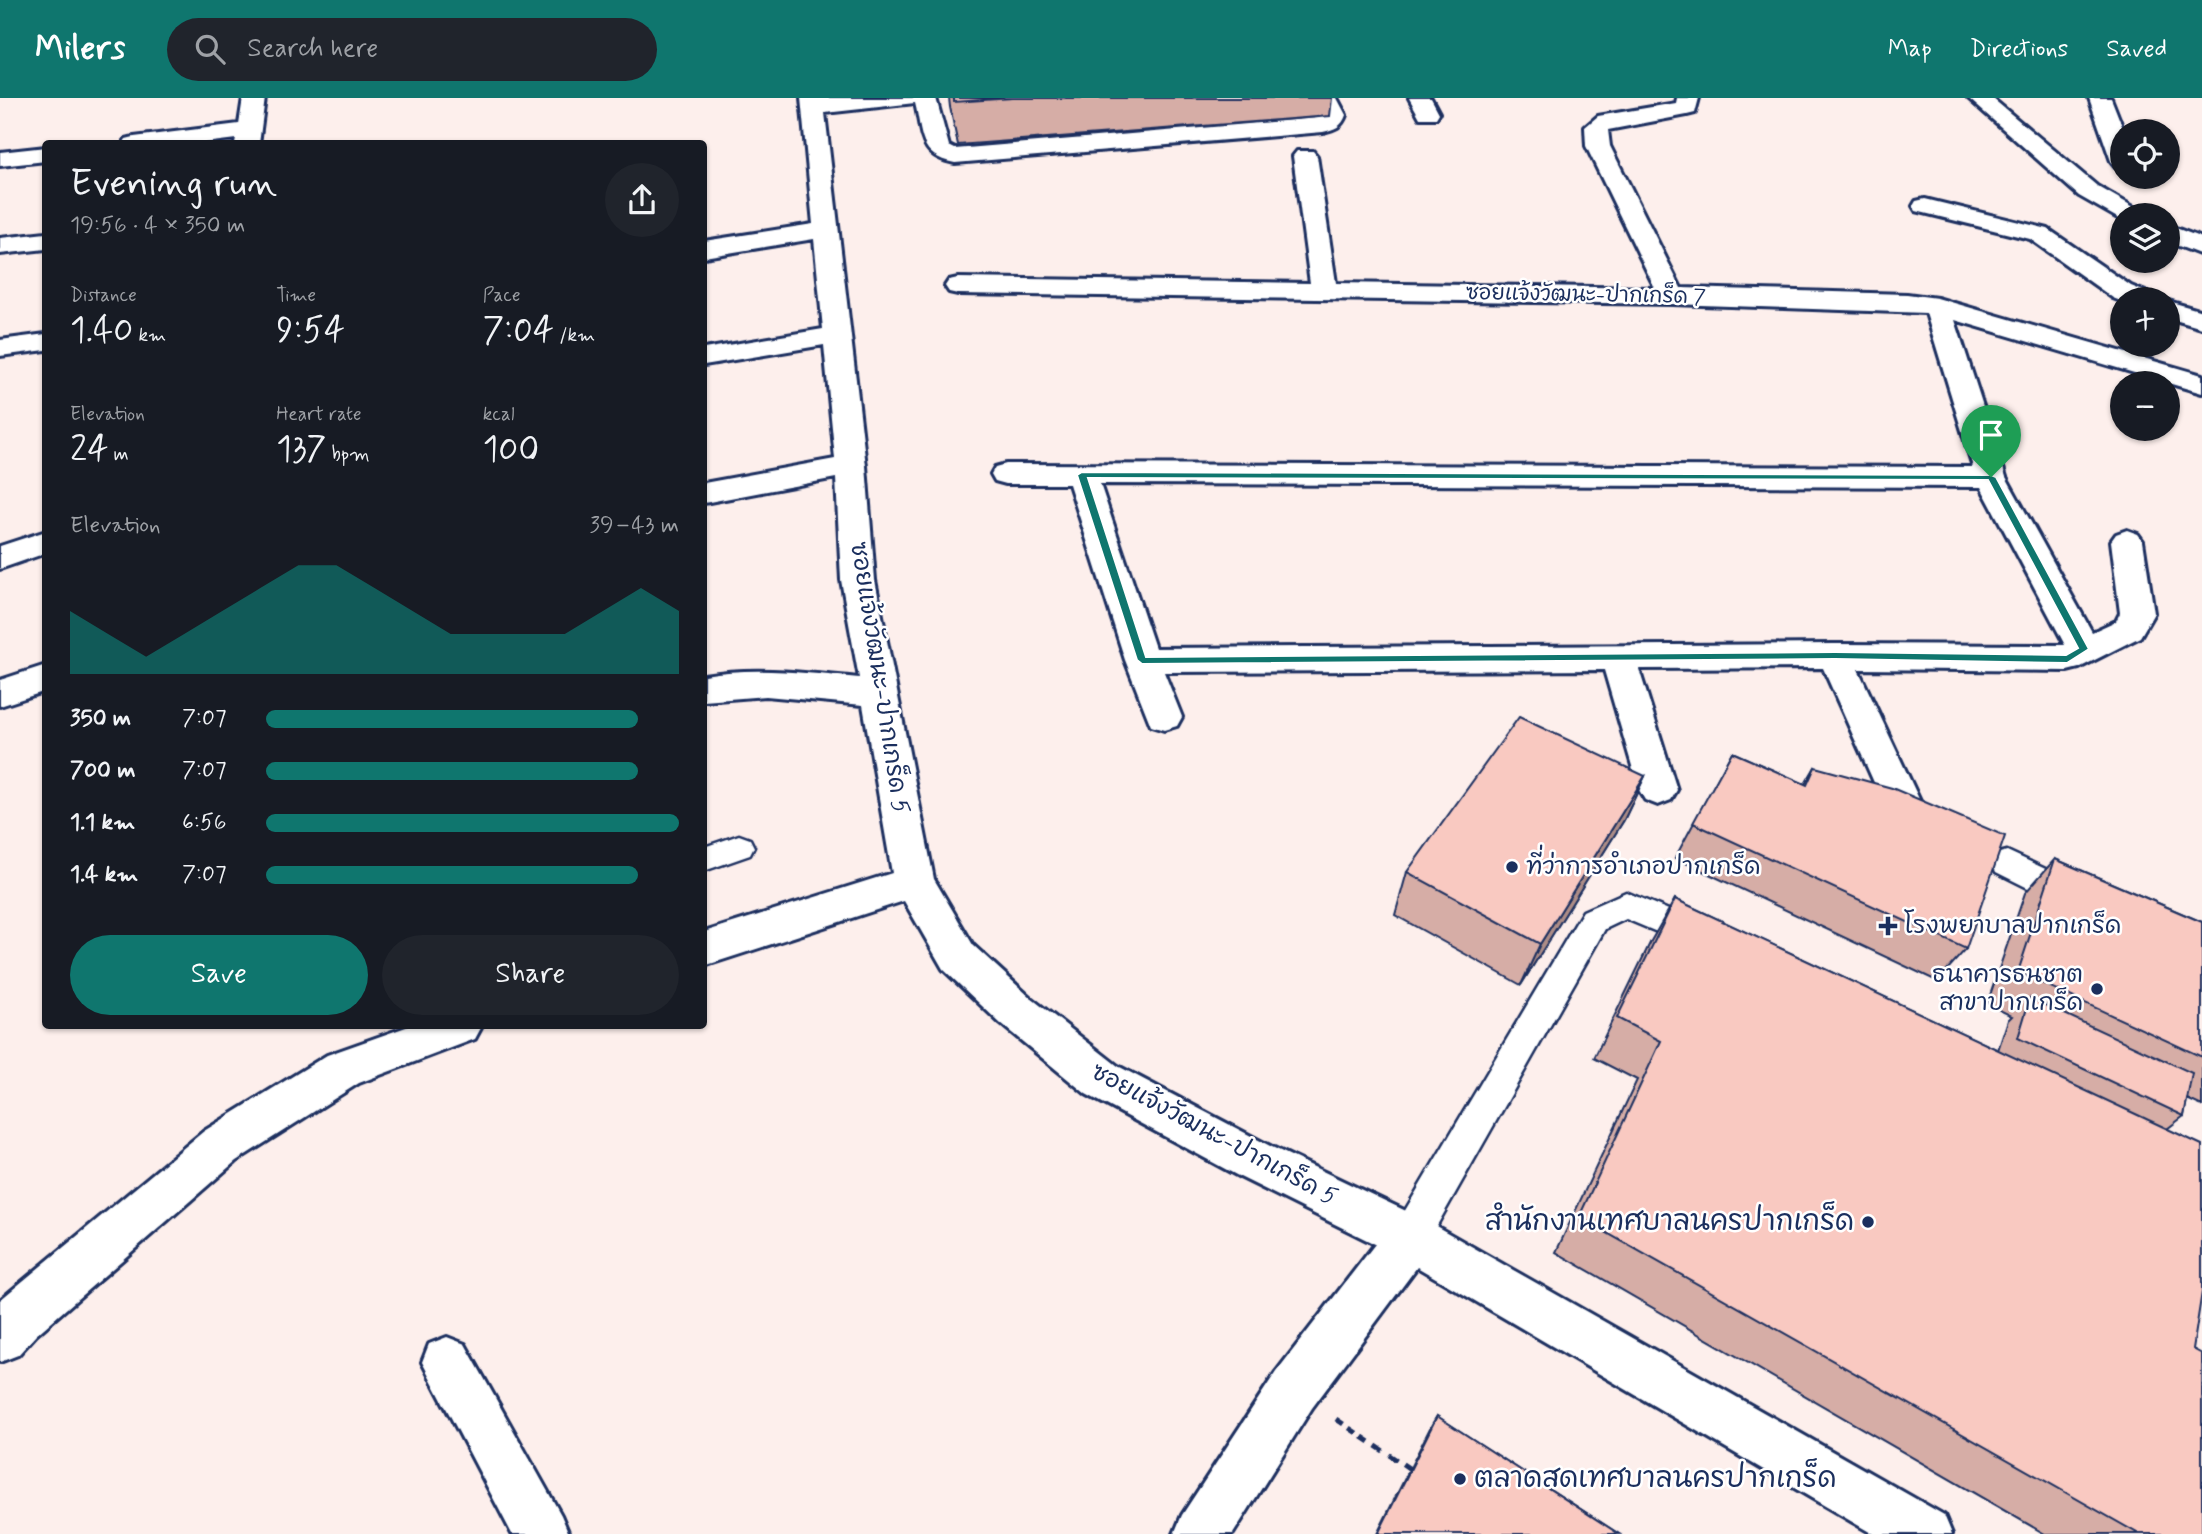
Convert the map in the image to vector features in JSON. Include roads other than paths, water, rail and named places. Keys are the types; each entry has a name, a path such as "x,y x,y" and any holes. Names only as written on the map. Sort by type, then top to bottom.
{"street":[{"path":"199,140 248,137 254,98"},
{"path":"812,103 909,98"},
{"path":"925,98 938,149 944,154 955,156 1323,125 1333,121 1335,115 1326,98"},
{"path":"1597,98 1606,121"},
{"path":"1672,296 1598,146 1596,127 1606,121 1687,108 1688,98"},
{"path":"1979,98 2088,191 2110,204"},
{"path":"2099,98 2110,127"},
{"name":"ซอยแจ้งวัฒนะ-ปากเกร็ด 5","path":"812,103 851,466 858,580 877,693 914,882 958,957 1016,1011 1102,1080 1256,1163 1410,1237 1925,1534"},
{"path":"0,159 42,154"},
{"path":"1305,156 1324,291"},
{"path":"1925,206 2039,234 2115,287"},
{"path":"707,249 826,229"},
{"path":"2180,238 2202,247"},
{"path":"0,246 42,241"},
{"name":"ซอยแจ้งวัฒนะ-ปากเกร็ด 7","path":"958,286 1906,302 1937,306 2202,384"},
{"path":"1937,306 1991,477 2084,649"},
{"path":"2180,313 2202,320"},
{"path":"707,357 837,335"},
{"path":"0,348 42,343"},
{"path":"707,492 851,466"},
{"path":"1006,474 1991,477"},
{"path":"1082,475 1142,660 1164,717"},
{"path":"1142,660 1835,656 2067,659 2128,629 2137,613 2127,541"},
{"path":"0,558 42,542"},
{"path":"1835,656 1908,816"},
{"path":"1618,657 1658,790"},
{"path":"0,693 42,678"},
{"path":"707,688 754,684 877,693"},
{"path":"707,948 914,882"},
{"path":"0,1337 19,1317 152,1200 220,1146 343,1069 451,1029"},
{"path":"1201,1534 1294,1390 1410,1237"},
{"path":"447,1362 541,1534"}],"lane":[{"path":"707,858 739,847"},
{"path":"2007,863 2104,911"},
{"path":"1410,1237 1594,920 1626,905 1667,920 1729,950"}],"place":[{"name":"ที่ว่าการอำเภอปากเกร็ด","path":"1512,867"},
{"name":"โรงพยาบาลปากเกร็ด","path":"1888,926"},
{"name":"ธนาคารธนชาต สาขาปากเกร็ด","path":"2097,989"},
{"name":"สำนักงานเทศบาลนครปากเกร็ด","path":"1868,1222"},
{"name":"ตลาดสดเทศบาลนครปากเกร็ด","path":"1460,1479"}]}
